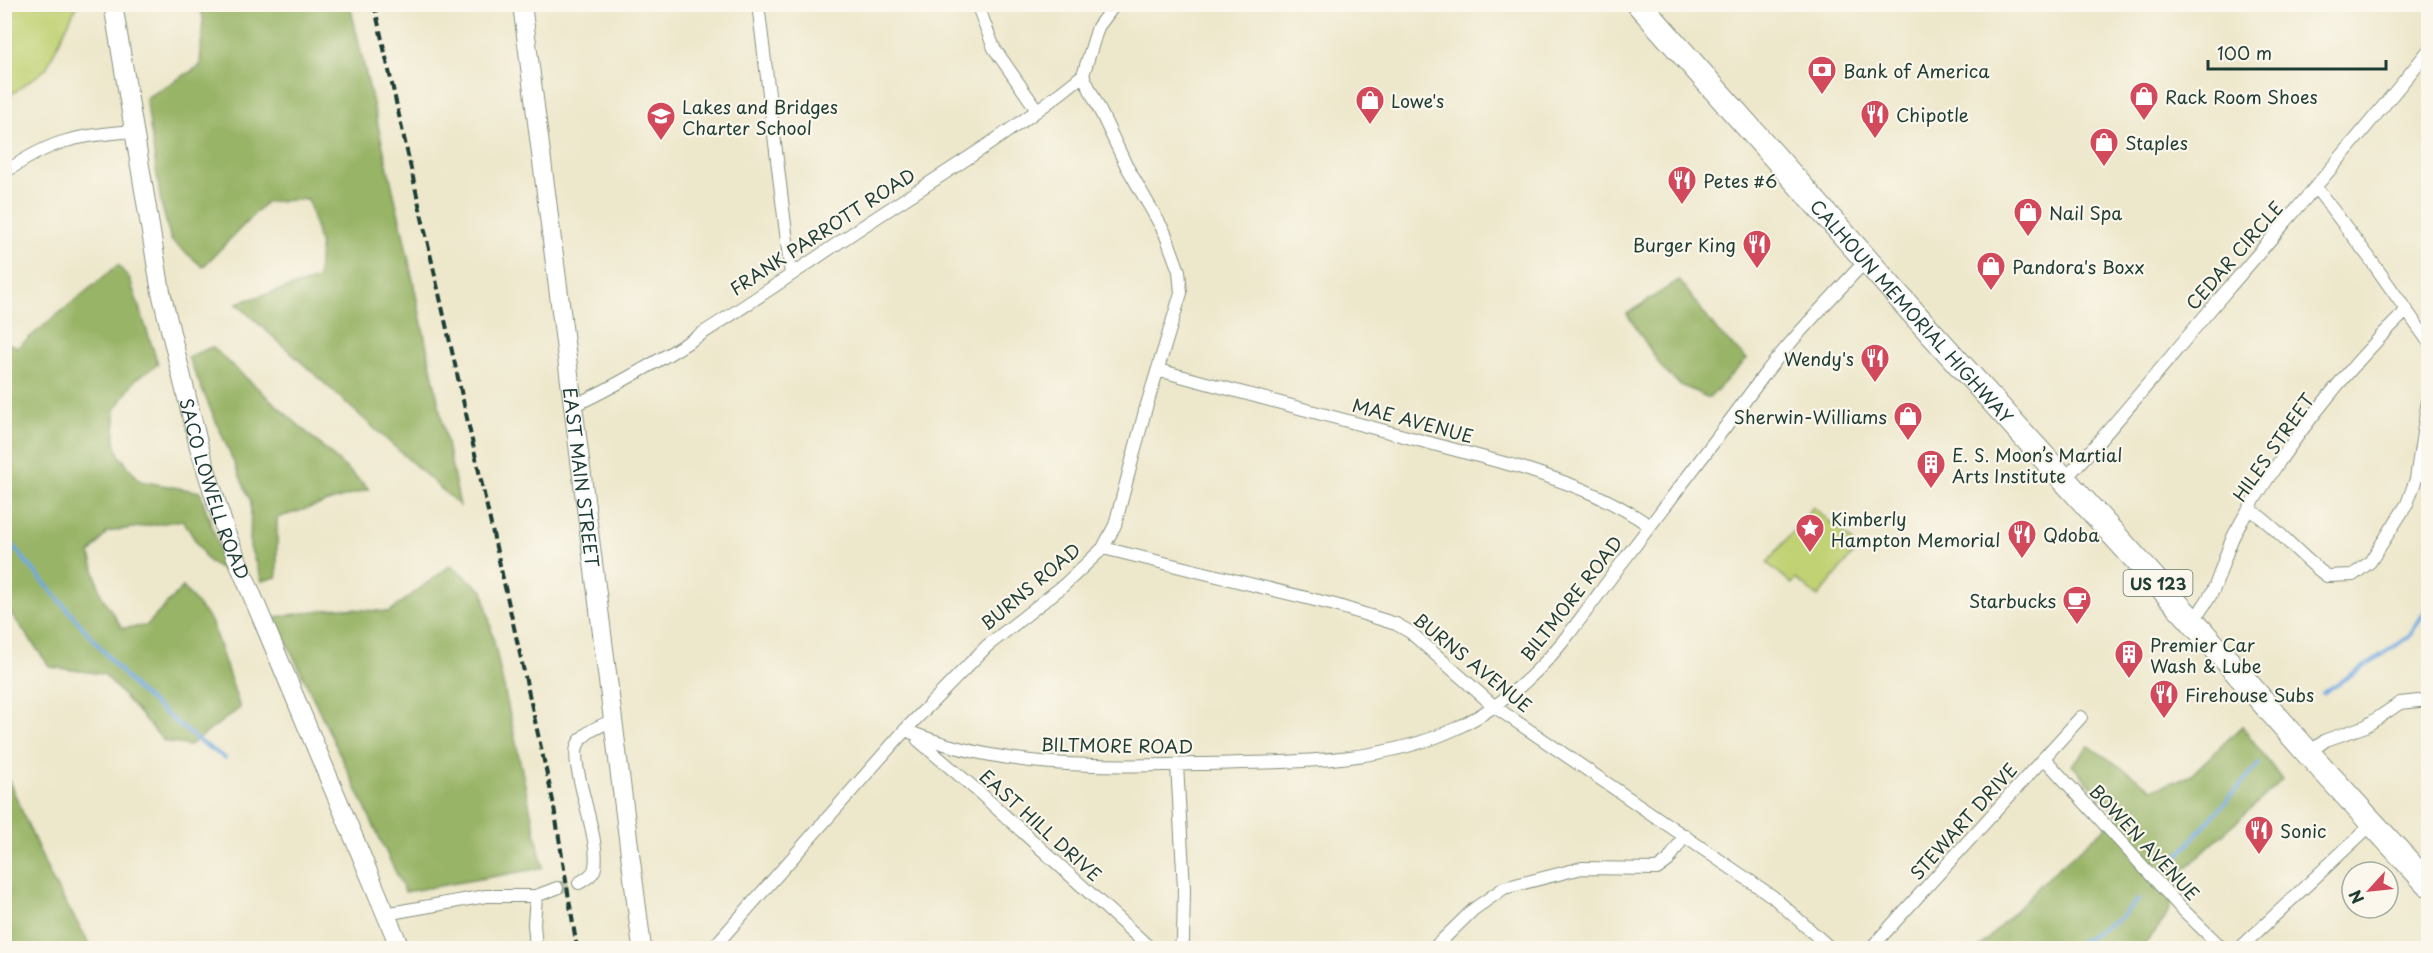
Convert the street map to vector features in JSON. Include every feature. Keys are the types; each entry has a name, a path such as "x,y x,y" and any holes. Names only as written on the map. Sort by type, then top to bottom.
{"highway":[{"name":"CALHOUN MEMORIAL HIGHWAY","path":"1639,4 2193,622 2307,753 2428,884"}],"street":[{"name":"SACO LOWELL ROAD","path":"113,4 162,292 199,447 226,533 400,948"},
{"name":"EAST MAIN STREET","path":"522,4 611,721 642,948"},
{"path":"758,4 791,274"},
{"path":"977,4 994,48 1037,110"},
{"path":"1083,75 1098,27 1115,4"},
{"name":"CEDAR CIRCLE","path":"2064,480 2117,423 2316,188 2428,51"},
{"name":"FRANK PARROTT ROAD","path":"573,406 610,389 791,274 1037,110 1083,75"},
{"name":"BURNS ROAD","path":"713,948 905,730 987,646 1064,586 1103,548 1114,525 1181,293 1179,271 1165,233 1126,165 1083,75"},
{"path":"4,173 41,149 66,140 135,131"},
{"path":"2316,188 2428,341"},
{"name":"BILTMORE ROAD","path":"905,730 939,744 1029,762 1177,765 1368,754 1415,743 1455,729 1495,707 1523,687 1563,643 1770,368 1867,259"},
{"name":"HILES STREET","path":"2193,622 2214,588 2225,556 2250,509 2305,429 2383,333 2407,310"},
{"name":"MAE AVENUE","path":"1158,370 1529,470 1607,498 1650,526"},
{"path":"2250,509 2268,521 2298,553 2327,576 2353,575 2370,562 2407,504 2416,479 2428,400"},
{"name":"BURNS AVENUE","path":"1103,548 1335,605 1396,624 1410,632 1495,707 1772,896 1830,948"},
{"path":"2307,753 2326,740 2366,726 2400,703 2428,700"},
{"name":"STEWART DRIVE","path":"1871,948 2081,717"},
{"path":"579,883 591,875 595,868 593,832 576,760 577,747 585,735 611,721"},
{"name":"EAST HILL DRIVE","path":"905,730 971,785 1150,948"},
{"name":"BOWEN AVENUE","path":"2044,758 2180,907 2222,948"},
{"path":"1177,765 1184,888 1183,941 1178,948"},
{"path":"2240,948 2373,823"},
{"path":"1434,948 1474,909 1504,888 1582,868 1657,869 1668,861 1685,835"},
{"path":"385,914 486,896 536,896 557,888"},
{"path":"536,896 534,924 536,948"}],"green space":[{"path":"4,5 77,5 46,69 6,98"},
{"path":"200,5 350,5 403,233 460,506 236,303 318,279 320,245 308,199 266,202 203,267 171,240 161,203 146,98 200,66 203,18"},
{"path":"118,265 130,280 158,364 135,380 115,410 115,442 119,455 140,481 200,492 228,574 207,560 183,520 107,532 90,554 101,595 122,628 146,626 183,587 211,621 240,708 189,746 164,741 104,674 50,667 5,605 5,342 18,347"},
{"path":"1679,280 1718,332 1747,359 1709,398 1679,384 1662,368 1627,314"},
{"path":"212,347 369,489 277,518 277,577 262,581 250,547 251,502 188,357"},
{"path":"1813,507 1853,542 1853,554 1818,597 1796,579 1792,584 1767,563"},
{"path":"451,565 483,591 543,868 405,892 275,617 339,608 389,612"},
{"path":"2242,726 2282,780 2183,871 2165,919 2142,948 1979,948 2049,876 2119,816 2072,765 2089,746 2153,789 2190,776"},
{"path":"5,772 52,880 90,948 5,948"}],"waterway":[{"path":"4,536 136,689 196,739 225,758"},
{"path":"2323,693 2409,637 2428,606"},
{"path":"2170,865 2259,764"},
{"path":"2070,948 2121,917 2138,900"}],"tunnel":[{"path":"557,888 579,883"}],"railway":[{"path":"374,4 553,801 577,948"}],"place":[{"name":"Bank of America","path":"1822,96"},
{"name":"Rack Room Shoes","path":"2144,122"},
{"name":"Lowe's","path":"1370,126"},
{"name":"Chipotle","path":"1875,140"},
{"name":"Lakes and Bridges Charter School","path":"661,142"},
{"name":"Staples","path":"2104,168"},
{"name":"Petes #6","path":"1682,206"},
{"name":"Nail Spa","path":"2028,238"},
{"name":"Burger King","path":"1757,270"},
{"name":"Pandora's Boxx","path":"1991,292"},
{"name":"Wendy's","path":"1875,384"},
{"name":"Sherwin-Williams","path":"1908,442"},
{"name":"E. S. Moon’s Martial Arts Institute","path":"1931,490"},
{"name":"Kimberly Hampton Memorial","path":"1810,554"},
{"name":"Qdoba","path":"2022,560"},
{"name":"Starbucks","path":"2077,626"},
{"name":"Premier Car Wash & Lube","path":"2129,680"},
{"name":"Firehouse Subs","path":"2164,720"},
{"name":"Sonic","path":"2259,856"}]}
